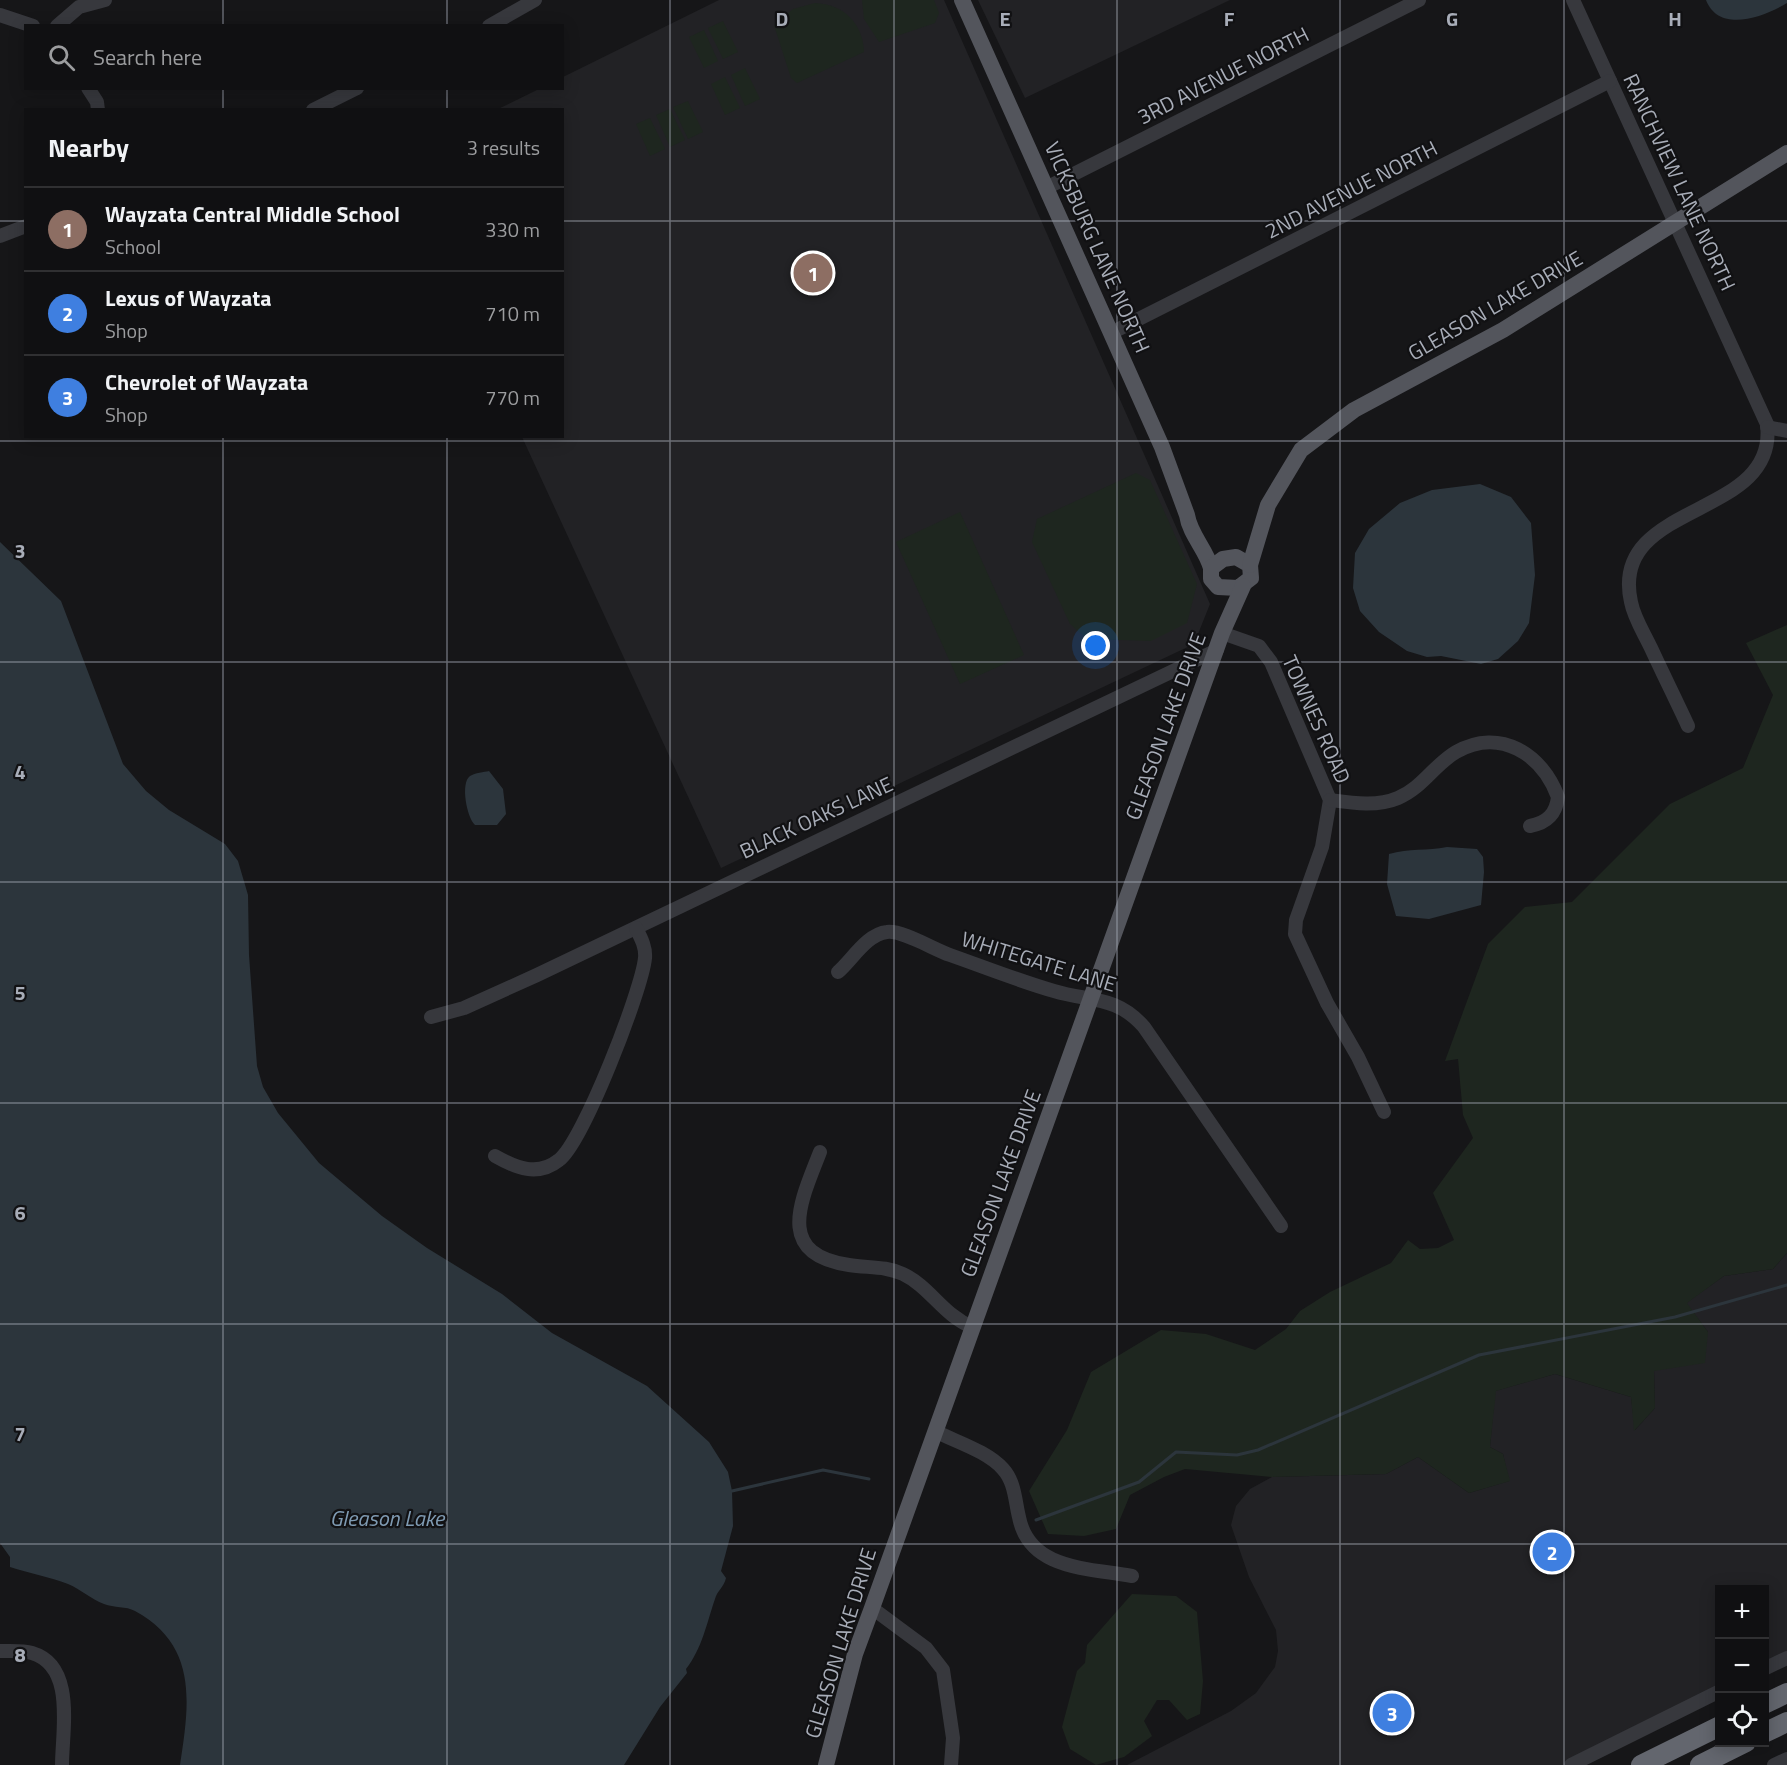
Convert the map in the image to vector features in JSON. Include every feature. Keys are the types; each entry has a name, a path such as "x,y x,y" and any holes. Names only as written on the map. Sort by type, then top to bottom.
{"highway":[{"path":"1769,1702 1787,1693"},
{"path":"1769,1731 1787,1722"},
{"path":"1641,1765 1715,1728"},
{"path":"1700,1765 1738,1747"}],"main road":[{"name":"VICKSBURG LANE NORTH","path":"962,0 1162,447 1187,515 1198,522 1214,549 1217,563 1214,583 1223,589"},
{"name":"GLEASON LAKE DRIVE","path":"826,1765 855,1654 1225,627 1243,586 1253,574 1246,562 1262,528 1268,505 1301,450 1354,410 1503,330 1787,153"},
{"path":"1217,563 1246,562"},
{"path":"1223,589 1243,586"},
{"name":"GLEASON LAKE DRIVE","path":"1223,589 1225,627"}],"street":[{"path":"59,24 79,7 105,0"},
{"path":"493,24 535,0"},
{"name":"3RD AVENUE NORTH","path":"1046,188 1419,0"},
{"name":"RANCHVIEW LANE NORTH","path":"1573,0 1749,381 1767,426"},
{"path":"0,15 27,24"},
{"name":"2ND AVENUE NORTH","path":"1111,333 1610,81"},
{"path":"89,90 97,102 98,108"},
{"path":"317,108 353,90"},
{"path":"0,236 24,227"},
{"path":"1688,726 1636,616 1629,587 1631,571 1644,544 1655,532 1736,488 1758,468 1765,454 1767,426 1787,431"},
{"name":"TOWNES ROAD","path":"1225,627 1259,646 1271,662 1330,800 1326,831 1296,920 1295,934 1327,1004 1358,1057 1384,1112"},
{"name":"BLACK OAKS LANE","path":"431,1017 464,1008 636,928 1217,650"},
{"path":"1330,800 1366,803 1396,799 1423,783 1455,753 1470,746 1503,744 1532,757 1544,768 1558,797 1552,814 1546,821 1530,826"},
{"path":"495,1156 513,1166 541,1170 559,1160 571,1146 597,1096 634,999 645,959 645,947 636,928"},
{"name":"WHITEGATE LANE","path":"838,972 873,937 893,932 904,934 925,946 1056,992 1091,997 1125,1010 1144,1028 1281,1226"},
{"path":"820,1152 798,1207 797,1218 804,1241 827,1260 848,1265 887,1269 902,1274 915,1281 953,1318 972,1327"},
{"path":"935,1431 994,1461 1003,1469 1014,1492 1023,1532 1038,1553 1056,1562 1132,1576"},
{"path":"872,1608 926,1648 943,1670 953,1738 951,1765"},
{"path":"0,1651 38,1656 54,1668 60,1678 64,1694 62,1765"},
{"path":"1769,1667 1787,1658"},
{"path":"1571,1765 1715,1693"},
{"path":"1774,1765 1787,1759"}],"shaded area":[{"path":"719,0 944,0 1210,604 1194,644 721,868 522,438 564,438 564,108 500,108 537,90 564,90 564,77"},
{"path":"862,0 934,0 939,13 935,23 879,42 864,19"},
{"path":"978,0 1230,0 1025,98"},
{"path":"815,3 835,7 850,17 860,33 864,52 797,83 791,78 774,25 793,9"},
{"path":"723,21 738,52 723,59 708,28"},
{"path":"704,30 718,61 704,68 689,37"},
{"path":"745,68 760,99 745,106 731,75"},
{"path":"725,77 740,108 725,115 711,84"},
{"path":"688,101 703,132 688,139 673,107"},
{"path":"670,109 685,140 670,147 656,115"},
{"path":"650,118 665,149 650,156 636,124"},
{"path":"1136,473 1150,480 1197,584 1187,623 1151,641 1087,639 1070,624 1032,542 1037,519"},
{"path":"960,512 1024,655 960,684 896,542"},
{"path":"1787,625 1787,1253 1773,1269 1724,1276 1687,1303 1708,1332 1705,1363 1654,1371 1655,1408 1634,1431 1631,1397 1555,1374 1496,1391 1490,1447 1503,1454 1510,1481 1469,1493 1418,1457 1386,1474 1272,1477 1185,1469 1130,1495 1116,1529 1084,1536 1048,1534 1029,1491 1067,1430 1091,1372 1161,1330 1206,1334 1255,1350 1286,1329 1300,1311 1330,1292 1391,1263 1408,1240 1420,1249 1438,1248 1454,1240 1433,1193 1473,1138 1463,1115 1458,1059 1445,1061 1488,944 1525,907 1572,902 1670,804 1743,768 1773,695 1746,643"},
{"path":"1787,1253 1787,1658 1769,1667 1769,1585 1715,1585 1715,1693 1571,1765 1127,1765 1231,1711 1256,1693 1275,1667 1278,1651 1276,1630 1249,1577 1231,1525 1236,1506 1250,1489 1272,1477 1386,1474 1418,1457 1469,1493 1509,1481 1503,1454 1490,1447 1495,1391 1555,1374 1631,1397 1635,1430 1655,1408 1654,1371 1708,1332 1686,1303 1724,1276 1773,1269"},
{"path":"1132,1594 1176,1596 1197,1612 1203,1681 1200,1714 1187,1720 1169,1700 1157,1700 1144,1721 1152,1736 1124,1757 1096,1765 1070,1749 1062,1727 1077,1671 1085,1663 1087,1645"}],"water":[{"path":"1706,0 1787,0 1787,3 1755,17 1731,20 1721,17 1712,10"},
{"path":"1480,484 1511,497 1531,523 1535,575 1529,623 1518,641 1498,659 1481,664 1441,656 1427,657 1407,651 1379,632 1360,611 1353,588 1355,553 1369,529 1400,503 1432,490"},
{"name":"Gleason Lake","path":"0,542 61,601 123,764 146,791 169,810 225,844 238,861 248,895 249,955 257,1066 263,1087 278,1113 319,1163 382,1216 427,1248 502,1294 552,1333 647,1386 709,1442 728,1472 732,1491 733,1526 721,1571 726,1578 725,1581 716,1596 700,1644 686,1669 687,1673 660,1707 624,1765 180,1765 187,1699 180,1659 170,1641 156,1625 135,1611 104,1604 68,1584 10,1567 10,1557 0,1543"},
{"path":"489,771 503,789 506,814 497,825 475,825 467,808 465,786 470,776"},
{"path":"1447,847 1477,849 1483,857 1481,905 1429,919 1396,916 1387,884 1389,854"}],"waterway":[{"path":"1036,1520 1139,1482 1176,1452 1237,1455 1258,1450 1479,1355 1675,1317 1787,1285"},
{"path":"732,1491 823,1470 869,1479"}],"place":[{"name":"Wayzata Central Middle School","path":"813,273"},
{"name":"Lexus of Wayzata","path":"1552,1552"},
{"name":"Chevrolet of Wayzata","path":"1392,1713"}]}
